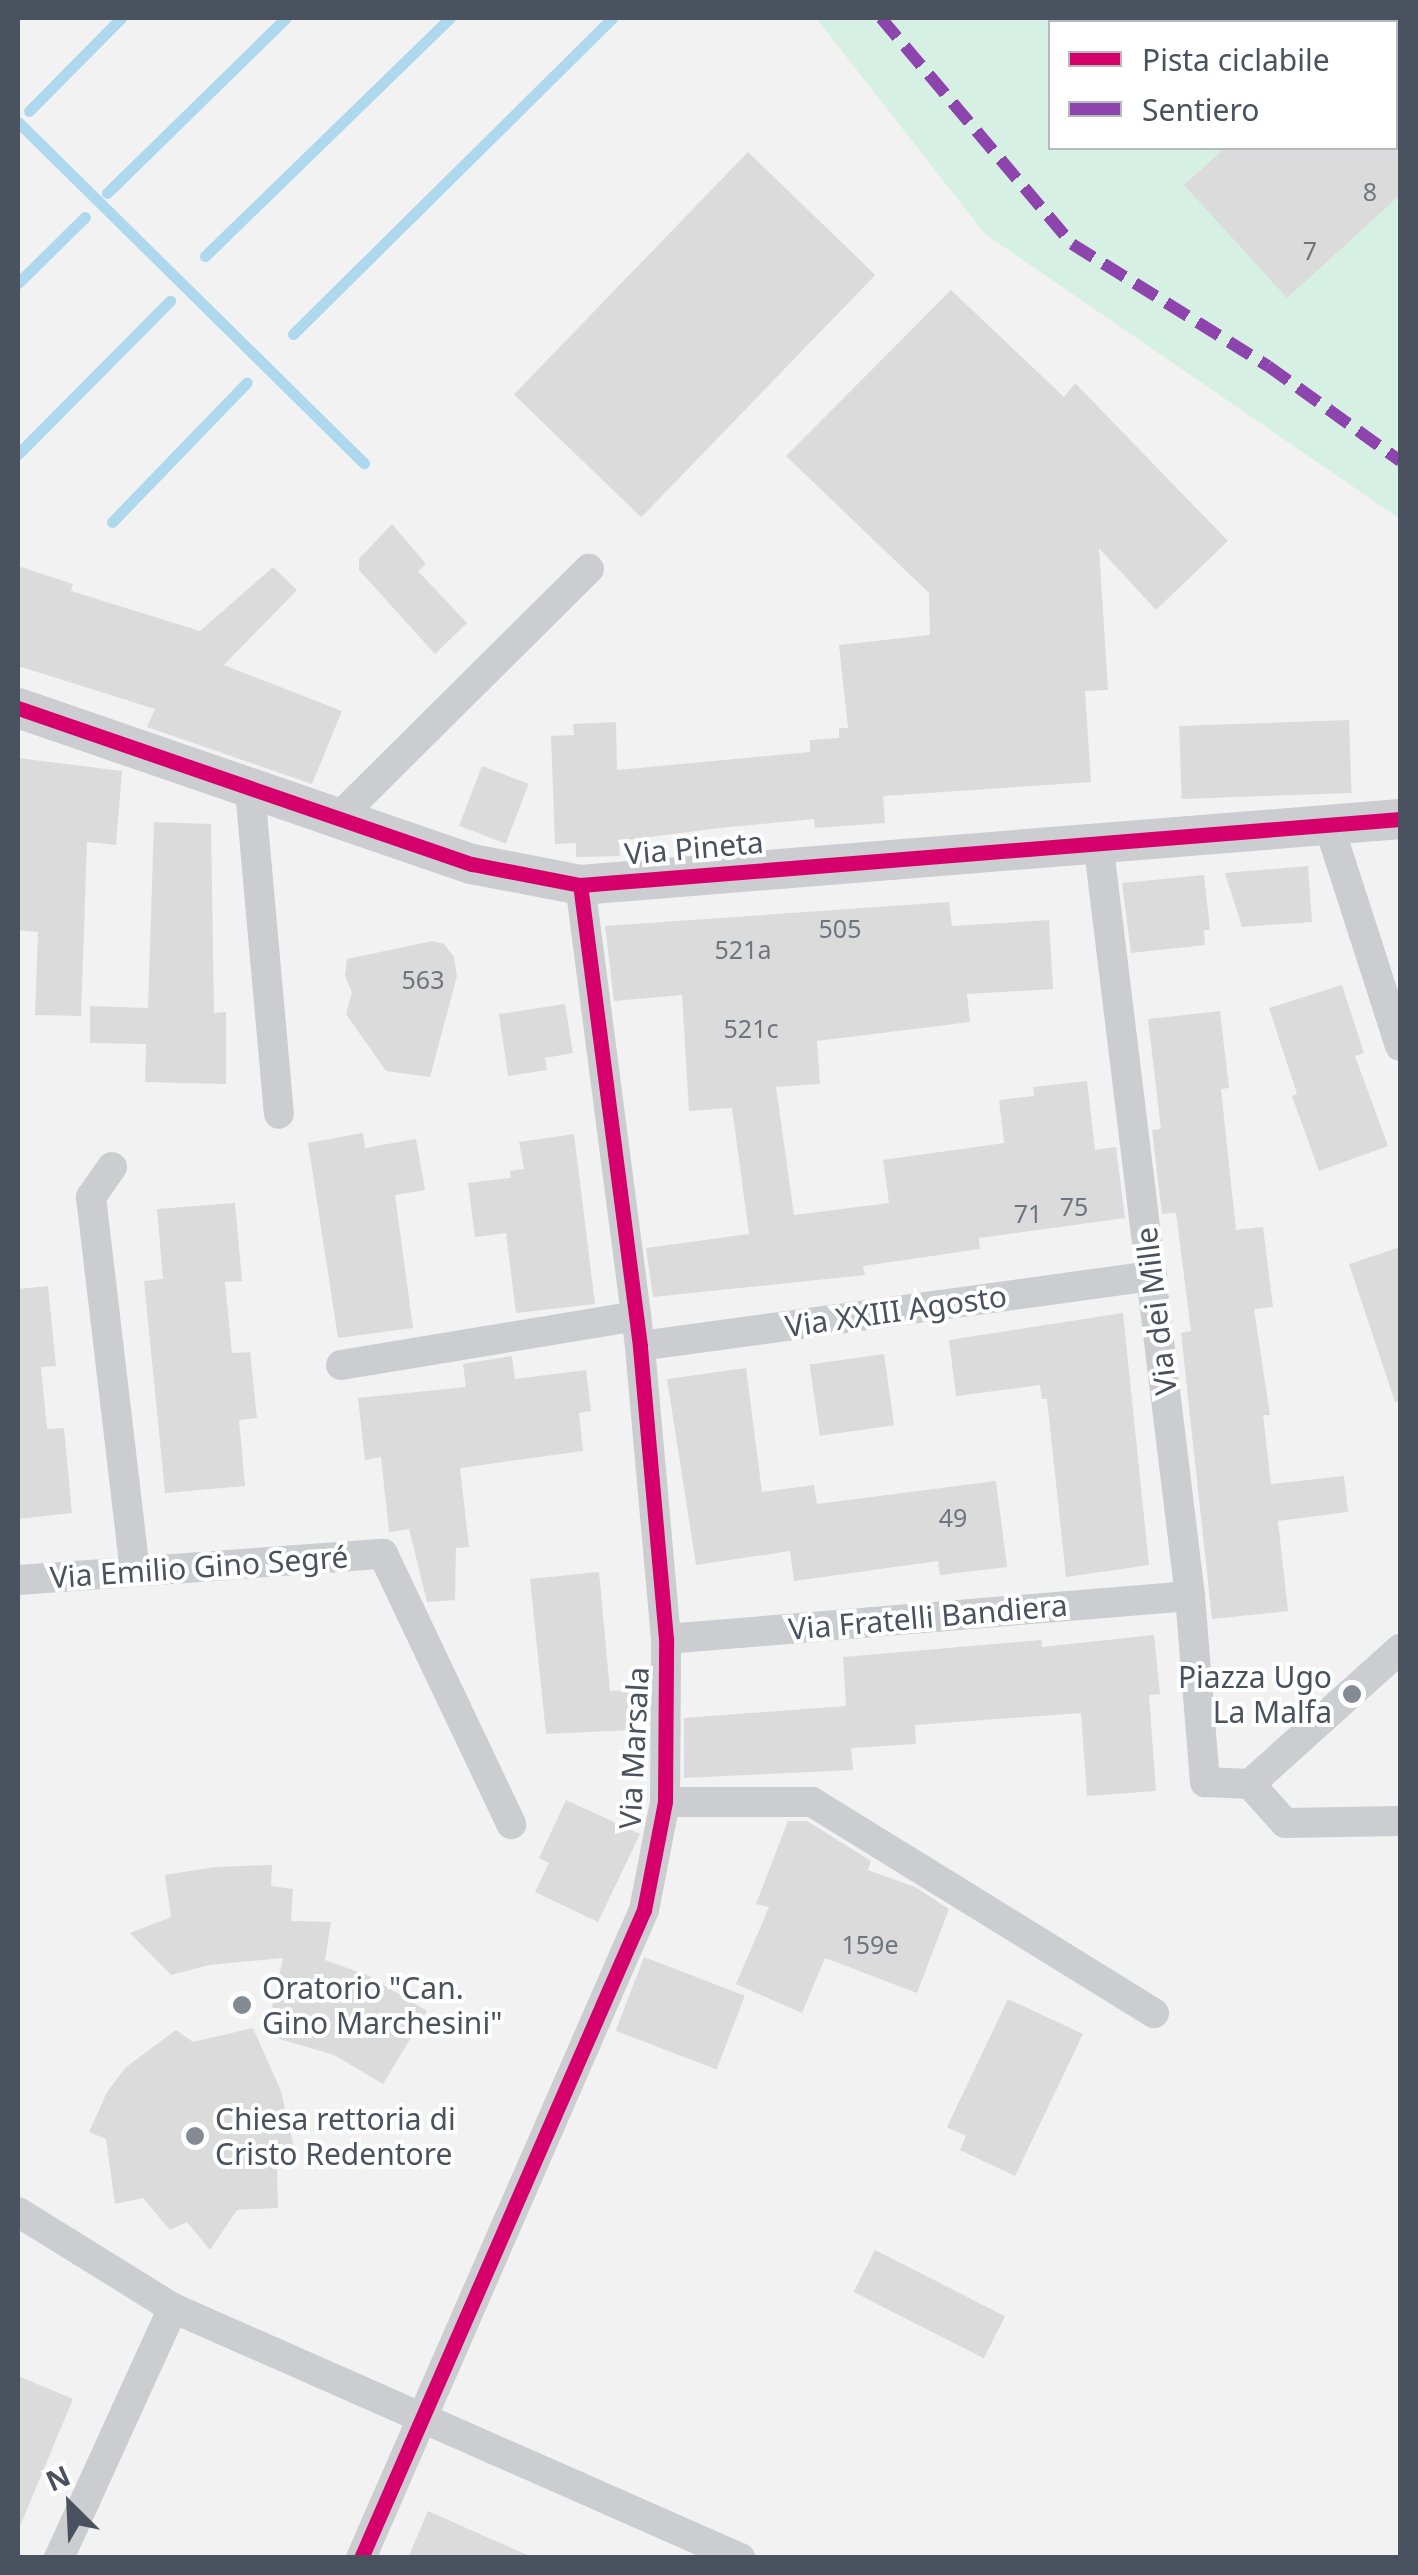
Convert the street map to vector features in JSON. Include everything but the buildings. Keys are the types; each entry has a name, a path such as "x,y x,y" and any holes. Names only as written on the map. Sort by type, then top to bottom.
{"street":[{"path":"337,818 589,568"},
{"name":"Via Pineta","path":"18,708 472,864 580,885 1400,819"},
{"path":"250,790 279,1114"},
{"path":"1329,826 1400,1046"},
{"name":"Via dei Mille","path":"1098,841 1190,1596 1205,1782 1250,1784"},
{"name":"Via Marsala","path":"361,2558 644,1910 665,1802 666,1638 638,1331 580,885"},
{"path":"112,1166 90,1197 134,1570"},
{"name":"Via XXIII Agosto","path":"341,1364 1152,1276"},
{"name":"Via Emilio Gino Segré","path":"18,1580 383,1554 511,1824"},
{"name":"Via Fratelli Bandiera","path":"666,1638 1190,1596"},
{"path":"1400,1649 1250,1784 1285,1823 1400,1820"},
{"path":"665,1802 812,1802 1154,2013"},
{"path":"18,2212 173,2308 740,2558"},
{"path":"59,2558 173,2308"}],"green space":[{"path":"816,18 1400,18 1400,519 985,234"}],"waterway":[{"path":"29,111 121,18"},
{"path":"107,193 286,18"},
{"path":"205,256 450,18"},
{"path":"293,334 612,18"},
{"path":"18,122 364,463"},
{"path":"18,283 85,217"},
{"path":"18,454 170,301"},
{"path":"112,522 247,382"}],"marked path":[{"path":"881,18 1072,244 1268,366 1400,461"}],"cycle path":[{"path":"18,708 472,864 580,885 1400,819"},
{"path":"361,2558 644,1910 665,1802 666,1639 640,1346 580,885"}],"place":[{"name":"Piazza Ugo La Malfa","path":"1352,1694"},
{"name":"Oratorio \"Can. Gino Marchesini\"","path":"242,2005"},
{"name":"Chiesa rettoria di Cristo Redentore","path":"195,2136"}]}
